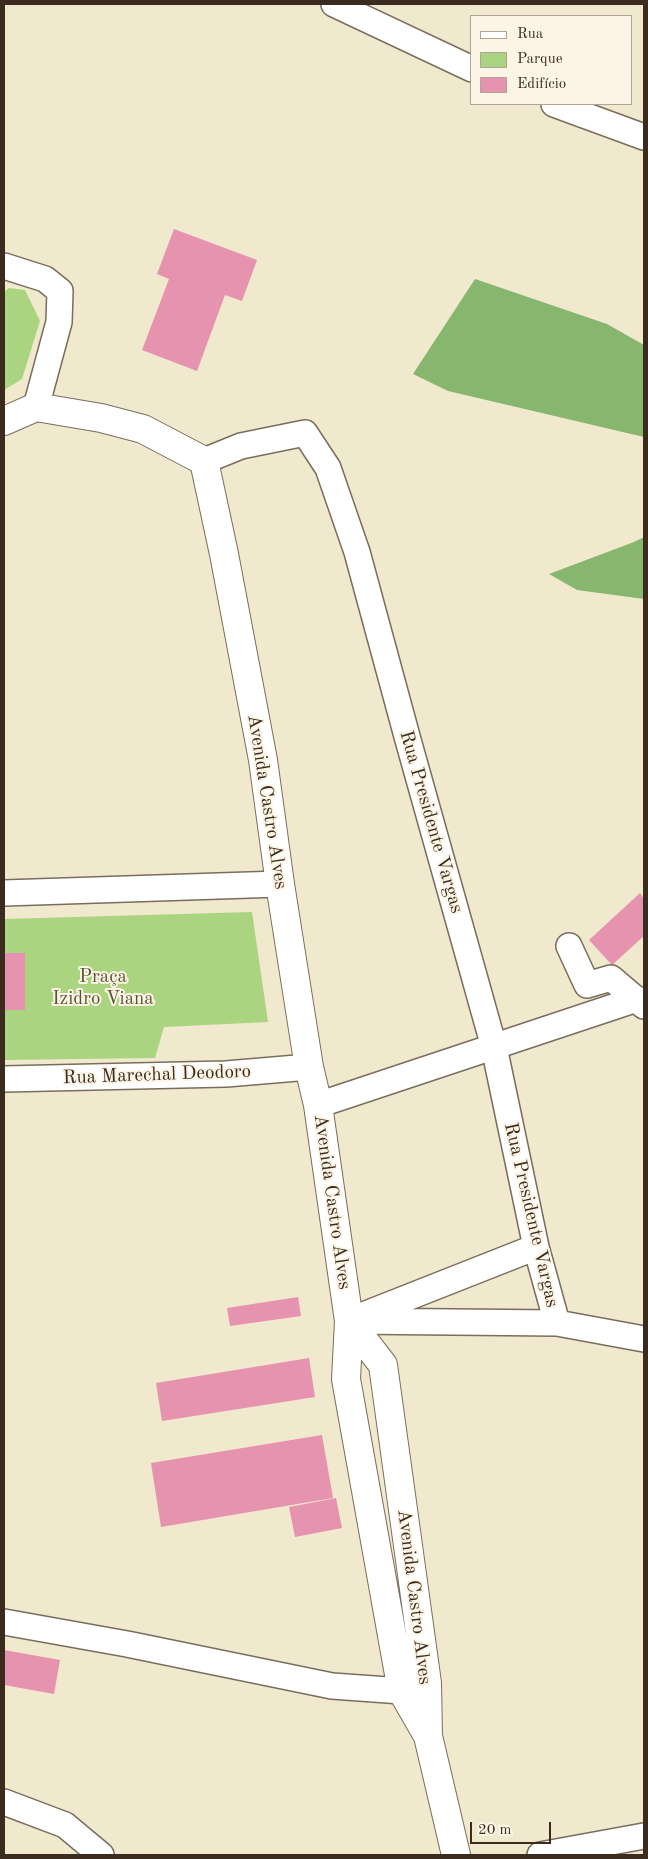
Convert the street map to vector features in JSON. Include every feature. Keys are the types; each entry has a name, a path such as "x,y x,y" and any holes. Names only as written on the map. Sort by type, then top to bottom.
{"street":[{"path":"334,4 470,68"},
{"path":"557,105 644,137"},
{"path":"4,266 45,279 60,291 59,322 36,407"},
{"path":"4,420 36,407 101,418 143,429 204,461"},
{"name":"Rua Presidente Vargas","path":"204,461 241,446 305,433 328,468 358,552 408,740 494,1047 536,1247 557,1323"},
{"name":"Avenida Castro Alves","path":"204,461 224,554 263,760 280,884 309,1067 318,1106 349,1321 346,1379 414,1687 428,1736 456,1855"},
{"path":"4,893 280,884"},
{"path":"569,946 587,985 611,978 641,1002"},
{"path":"318,1106 494,1047 641,1002"},
{"name":"Rua Marechal Deodoro","path":"4,1079 226,1074 309,1067"},
{"path":"349,1321 536,1247"},
{"path":"349,1321 557,1323 644,1339"},
{"name":"Avenida Castro Alves","path":"349,1321 384,1365 414,1687"},
{"path":"4,1622 128,1644 332,1686 414,1687"},
{"path":"4,1802 65,1825 101,1855"},
{"path":"540,1855 644,1836"}],"green space":[{"path":"475,279 607,324 644,345 644,437 448,391 413,374"},
{"path":"9,288 25,290 40,321 22,379 4,390 4,292"},
{"path":"644,537 644,599 577,590 549,574 634,542"},
{"name":"Praça Izidro Viana","path":"252,912 268,1022 164,1027 155,1058 4,1060 4,919"}],"building":[{"path":"174,229 257,260 242,301 225,295 197,371 142,350 169,279 157,274"},
{"path":"640,893 644,899 644,936 612,965 589,940"},
{"path":"4,953 25,953 25,1010 4,1010"},
{"path":"298,1297 301,1316 230,1326 227,1308"},
{"path":"309,1358 315,1397 162,1421 156,1383"},
{"path":"322,1435 333,1498 161,1527 151,1463"},
{"path":"336,1498 342,1528 295,1537 289,1507"},
{"path":"4,1650 60,1660 54,1694 4,1685"}]}
